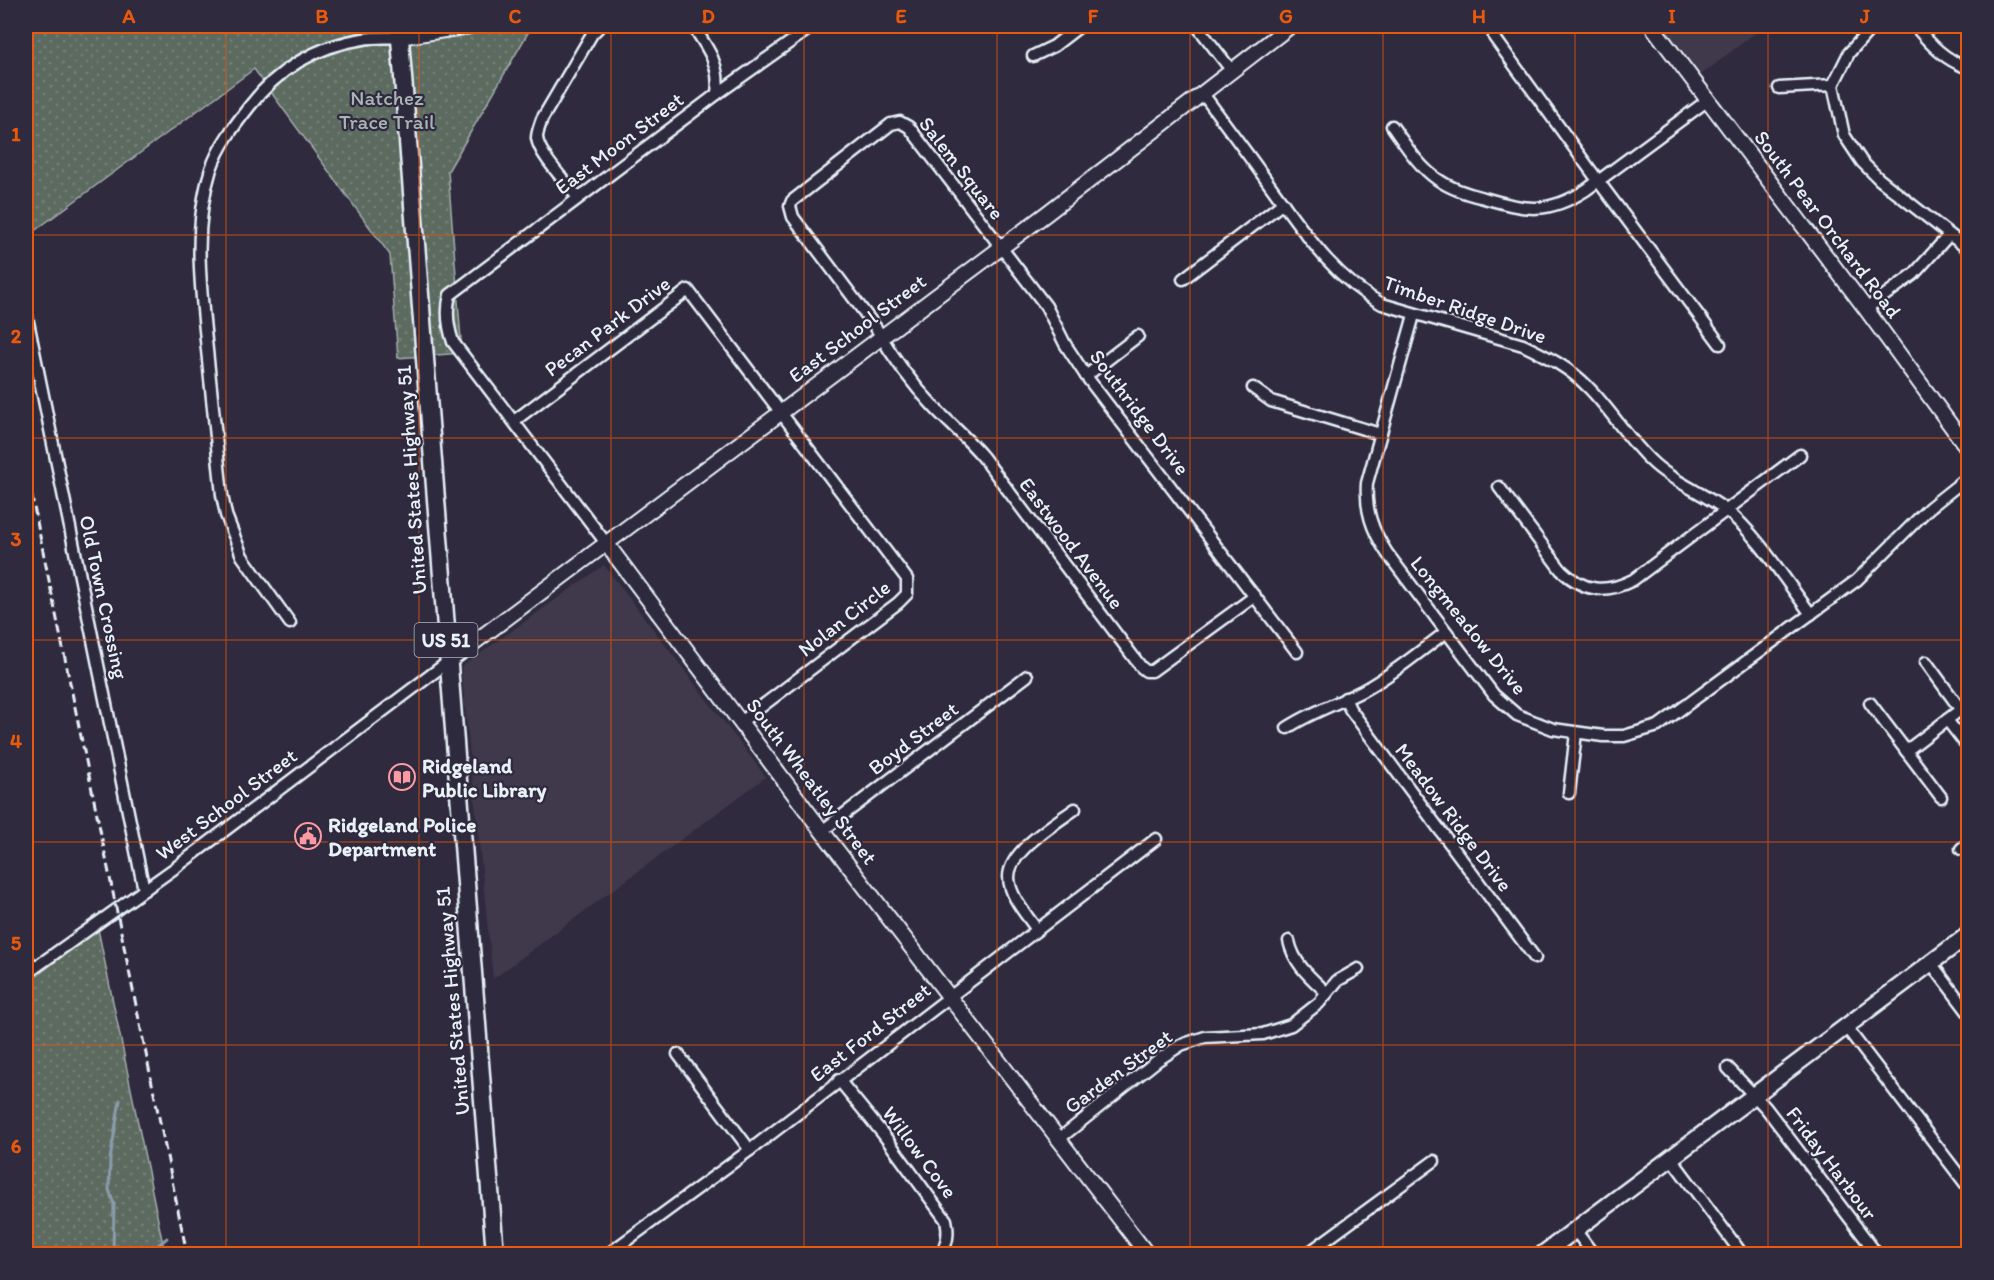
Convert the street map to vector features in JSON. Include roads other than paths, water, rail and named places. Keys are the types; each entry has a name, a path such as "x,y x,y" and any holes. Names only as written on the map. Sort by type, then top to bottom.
{"main road":[{"name":"United States Highway 51","path":"399,31 495,1254"},
{"path":"1543,1254 1968,935"}],"street":[{"path":"290,623 242,556 226,516 222,495 198,265 199,226 212,167 230,133 259,94 281,72 314,52 399,31 470,26"},
{"path":"578,198 547,158 537,138 542,119 592,34 600,26"},
{"path":"693,26 710,50 717,66 719,82 717,94"},
{"name":"East Moon Street","path":"449,330 450,295 717,94 813,26"},
{"path":"1033,56 1054,46 1080,26"},
{"path":"1197,26 1232,71"},
{"name":"East School Street","path":"448,662 1001,247 1290,26"},
{"name":"South Pear Orchard Road","path":"1652,26 1866,309 1968,449"},
{"path":"1873,26 1849,54 1833,85 1844,135 1862,162 1879,179 1968,249"},
{"path":"1916,26 1933,48 1968,68"},
{"path":"1494,37 1720,344"},
{"path":"1779,88 1833,85"},
{"name":"Timber Ridge Drive","path":"1203,94 1321,253 1345,280 1382,304 1523,345 1557,363 1587,386 1652,462 1727,511 1755,540 1811,614"},
{"path":"1392,126 1425,169 1436,179 1467,194 1522,208 1540,208 1570,200 1599,182 1708,100"},
{"name":"Salem Square","path":"881,337 793,217 790,206 795,198 891,124 900,122 909,127 1001,247"},
{"path":"1183,279 1283,203"},
{"path":"1866,309 1914,274 1949,235"},
{"name":"Southridge Drive","path":"1001,247 1046,306 1065,344 1086,376 1255,596"},
{"name":"Pecan Park Drive","path":"514,421 688,290 780,413"},
{"name":"Old Town Crossing","path":"26,312 144,890"},
{"name":"Longmeadow Drive","path":"1414,315 1367,483 1366,499 1373,529 1387,553 1504,706 1532,722 1576,734 1624,736 1659,726 1857,580 1929,508 1968,477"},
{"name":"South Wheatley Street","path":"449,330 453,342 822,831 1147,1254"},
{"path":"1086,376 1138,336"},
{"name":"Eastwood Avenue","path":"881,337 916,386 983,458 1146,671 1152,671 1255,596"},
{"path":"1253,388 1271,401 1380,434"},
{"name":"Nolan Circle","path":"741,722 907,594 907,579 780,413"},
{"path":"1499,487 1561,570 1578,584 1599,589 1621,586 1633,580 1800,455"},
{"path":"1255,596 1297,652"},
{"path":"1287,728 1318,710 1377,683 1446,632"},
{"name":"West School Street","path":"30,971 144,890 448,662"},
{"path":"1906,751 1965,707 1926,662"},
{"name":"Boyd Street","path":"822,831 1027,676"},
{"name":"Meadow Ridge Drive","path":"1344,699 1535,958"},
{"path":"1870,703 1941,798"},
{"path":"1947,720 1968,747"},
{"path":"1569,793 1576,734"},
{"path":"1037,930 1015,897 1009,878 1012,863 1026,847 1075,808"},
{"name":"East Ford Street","path":"608,1254 750,1150 948,996 1156,839"},
{"path":"1289,941 1291,952 1300,968 1327,993"},
{"path":"26,957 30,971"},
{"path":"1931,963 1968,1012"},
{"name":"Garden Street","path":"1059,1139 1158,1060 1181,1046 1205,1037 1263,1034 1291,1025 1306,1014 1336,981 1358,969"},
{"path":"1846,1027 1968,1187"},
{"path":"678,1054 750,1150"},
{"name":"Friday Harbour","path":"1728,1068 1766,1108 1877,1254"},
{"name":"Willow Cove","path":"839,1080 883,1134 946,1220 949,1231 940,1254"},
{"path":"1671,1158 1742,1254"},
{"path":"1307,1254 1434,1161"},
{"path":"1575,1230 1593,1254"}],"waterway":[{"path":"113,1254 114,1204 109,1190 110,1159 120,1100"},
{"path":"147,1254 167,1238"}],"railway":[{"path":"26,468 187,1254"}],"place":[{"name":"Ridgeland Public Library","path":"402,777"},
{"name":"Ridgeland Police Department","path":"308,836"}],"park label":[{"name":"Natchez Trace Trail","path":"387,109"}]}
